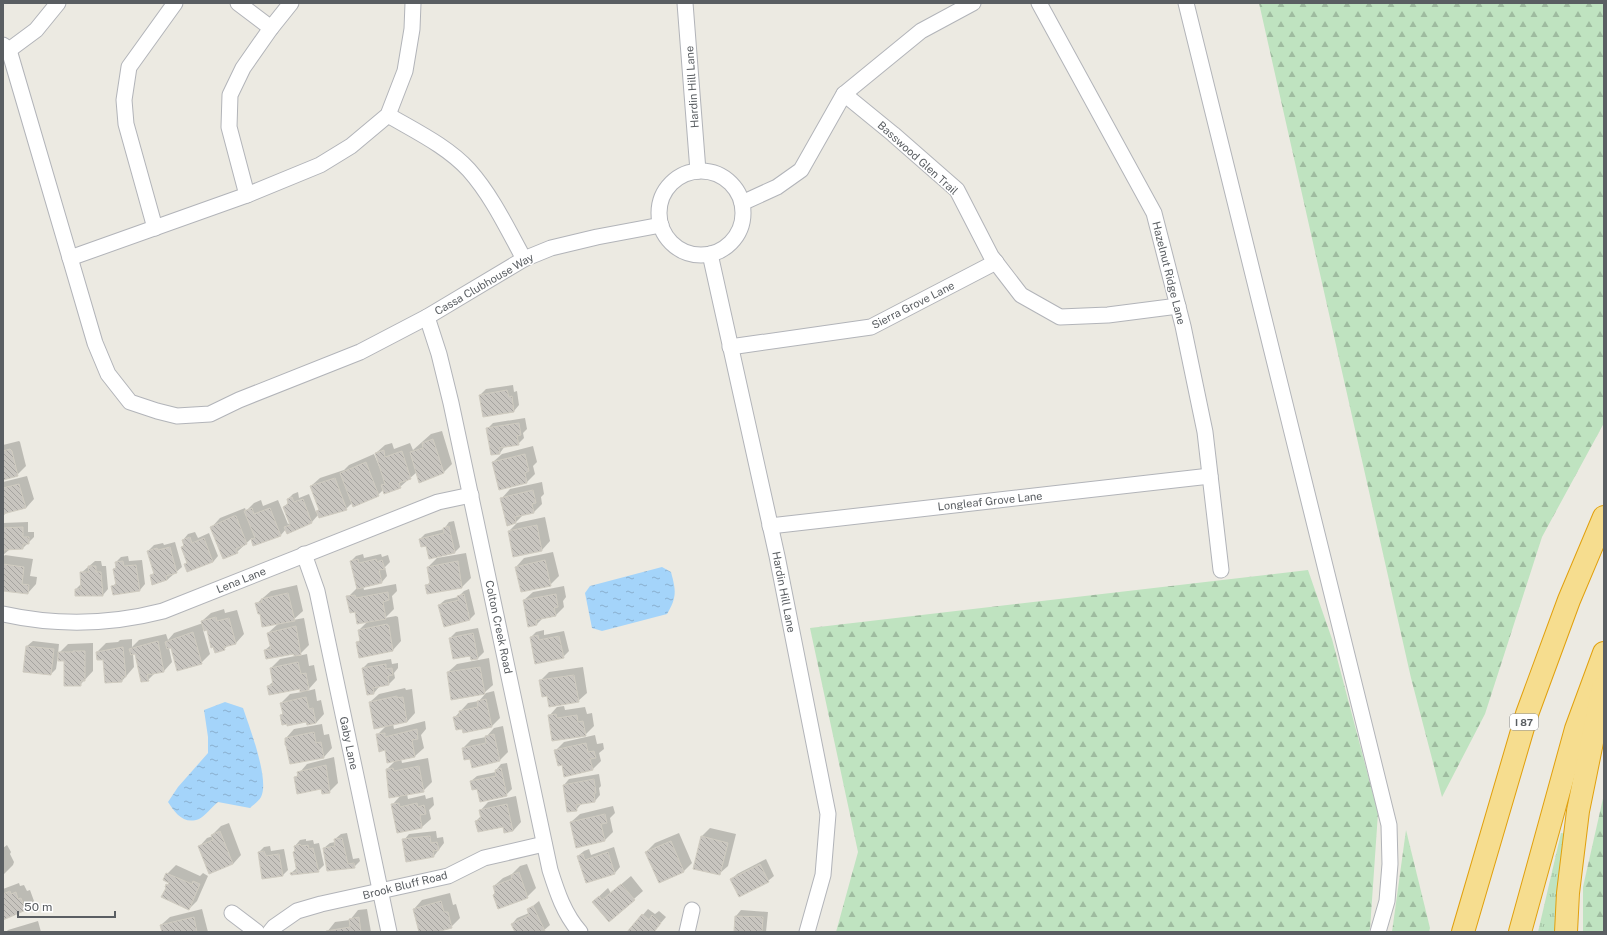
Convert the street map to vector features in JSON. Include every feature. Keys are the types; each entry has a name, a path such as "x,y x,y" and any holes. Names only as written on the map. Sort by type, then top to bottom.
{"highway":[{"name":"I 87","path":"1462,932 1527,714 1569,600 1604,517"},
{"path":"1520,932 1576,729 1604,653"},
{"path":"1566,932 1568,893 1578,811 1604,681"}],"street":[{"path":"6,48 36,30 58,3"},
{"path":"155,228 126,124 124,100 129,67 175,3"},
{"path":"238,3 271,28"},
{"path":"247,195 229,127 230,95 243,68 271,28 291,3"},
{"path":"70,258 247,195 320,165 351,146 388,115 405,71 412,29 413,3"},
{"name":"Hardin Hill Lane","path":"685,3 698,171"},
{"path":"742,204 777,187 801,170 844,94 921,31 973,3"},
{"name":"Hazelnut Ridge Lane","path":"1038,3 1154,213 1178,306 1205,432 1221,570"},
{"path":"1186,3 1389,825 1390,864 1387,901 1378,932"},
{"name":"Cassa Clubhouse Way","path":"6,48 95,343 108,374 130,402 157,411 177,416 210,414 239,400 360,352 427,317 524,259 551,248 597,237 661,225"},
{"name":"Basswood Glen Trail","path":"844,94 893,134 957,190 996,262 1021,296 1060,317 1108,315 1178,306"},
{"path":"388,115 436,142 468,170 494,204 524,259"},
{"path":"698,171 709,172 721,176 738,192 742,204 743,217 740,230 733,241 722,249 710,254 697,255 685,252 666,236 661,225 660,212 662,200 667,189 675,180 686,174 698,171"},
{"name":"Hardin Hill Lane","path":"710,254 770,526 828,814 823,875 807,932"},
{"name":"Sierra Grove Lane","path":"730,347 872,327 996,262"},
{"name":"Colton Creek Road","path":"427,317 439,354 471,495 550,870 559,898 573,924 580,932"},
{"name":"Longleaf Grove Lane","path":"770,526 1210,476"},
{"name":"Lena Lane","path":"3,614 22,618 77,622 113,622 138,618 163,611 438,502 471,495"},
{"name":"Gaby Lane","path":"304,554 317,591 390,932"},
{"name":"Brook Bluff Road","path":"270,932 274,927 298,912 380,891 448,876 484,858 544,844"},
{"path":"687,932 692,910"},
{"path":"232,913 257,932"}],"green space":[{"path":"1259,3 1604,3 1604,423 1542,537 1485,714 1442,797 1411,678"},
{"path":"1308,570 1332,639 1378,813 1370,929 1368,932 836,932 858,852 810,628"},
{"path":"1604,794 1604,932 1583,932 1583,887"},
{"path":"1406,830 1430,928 1429,932 1392,932"},
{"path":"1561,833 1569,834 1558,932 1538,932"}],"water":[{"path":"662,567 671,572 675,589 673,603 667,614 602,631 592,628 585,593 590,586"},
{"path":"225,702 243,708 261,766 263,789 261,797 250,808 218,802 199,819 184,819 177,814 168,802 178,787 208,753 208,737 204,710"}],"building":[{"path":"507,390 509,397 512,396 514,412 483,417 479,395"},
{"path":"519,423 521,435 517,436 519,445 499,448 500,454 491,455 486,428"},
{"path":"433,439 444,473 419,483 410,452 423,448 422,443"},
{"path":"10,449 12,451 18,476 3,480 3,451"},
{"path":"384,450 385,457 402,451 411,479 399,483 401,488 384,494 381,485 385,484 375,453"},
{"path":"525,454 529,471 525,473 527,483 499,490 492,462"},
{"path":"366,462 379,496 353,507 340,473"},
{"path":"335,478 347,510 319,518 316,511 319,510 310,486"},
{"path":"19,484 26,508 3,514 3,488"},
{"path":"533,490 536,503 532,504 534,513 515,517 516,523 507,526 500,498"},
{"path":"292,497 294,502 303,499 312,523 287,534 284,527 290,525 283,507 288,504 287,499"},
{"path":"252,508 254,514 270,508 281,536 253,546 251,539 255,538 244,511"},
{"path":"236,516 247,544 236,549 238,553 223,559 210,527"},
{"path":"537,525 542,551 513,557 508,531"},
{"path":"449,526 455,553 429,559 426,546 421,547 419,539 444,533 443,528"},
{"path":"23,527 23,537 29,537 29,544 23,544 23,549 4,550 3,556 3,528"},
{"path":"190,537 192,543 204,538 213,562 187,572 184,564 187,563 181,547 184,546 182,540"},
{"path":"170,547 177,573 166,576 167,580 152,585 150,575 154,574 147,551 157,548 158,550"},
{"path":"358,559 359,563 376,559 377,562 382,560 385,569 379,570 382,583 357,589 350,561"},
{"path":"545,560 551,586 521,592 515,567"},
{"path":"123,561 124,566 136,565 140,591 113,595 111,586 116,585 113,569 116,568 115,562"},
{"path":"458,561 462,588 427,594 425,585 430,584 427,567"},
{"path":"3,564 24,567 22,584 29,585 28,594 3,591"},
{"path":"88,566 96,566 96,572 101,572 103,596 75,596 75,589 81,589 80,572 89,572"},
{"path":"388,592 389,600 383,602 386,619 357,624 355,612 350,613 346,596 355,595 356,598"},
{"path":"288,593 295,621 262,627 260,614 258,614 255,603 262,602 261,599"},
{"path":"464,594 470,620 444,627 438,605 459,600 457,596"},
{"path":"556,594 558,607 554,608 556,616 536,620 537,625 528,627 523,600"},
{"path":"216,617 217,621 229,618 236,644 224,647 225,650 215,653 213,647 211,648 207,630 204,631 201,621"},
{"path":"387,624 389,626 393,651 359,658 356,642 360,641 358,630"},
{"path":"296,626 301,655 294,656 294,654 266,659 264,650 271,649 267,633"},
{"path":"193,632 202,664 177,671 171,648 167,649 165,642"},
{"path":"473,633 478,659 471,660 470,656 453,659 449,638"},
{"path":"538,635 539,640 559,636 564,658 535,664 530,637"},
{"path":"158,641 164,672 147,675 149,681 141,682 135,654 131,655 129,649"},
{"path":"26,646 54,649 51,675 23,672"},
{"path":"123,647 126,677 122,677 122,682 105,683 103,660 97,660 96,652"},
{"path":"85,651 85,681 81,681 81,686 64,686 64,661 58,661 58,652"},
{"path":"298,662 301,674 306,673 309,690 300,692 300,689 269,695 267,686 273,685 270,668"},
{"path":"386,664 386,669 392,668 393,675 388,676 389,685 373,688 374,694 367,695 362,668"},
{"path":"480,667 485,694 451,700 447,672"},
{"path":"574,675 579,702 549,707 547,696 542,697 539,680"},
{"path":"397,696 397,698 403,697 407,722 374,729 369,702"},
{"path":"306,697 309,709 313,708 316,723 307,725 306,722 287,726 287,724 282,725 280,715 283,714 280,703"},
{"path":"486,699 492,727 463,733 462,729 456,730 453,717 460,716 459,711 478,707 477,701"},
{"path":"556,714 557,718 577,715 578,722 583,721 586,736 552,741 548,715"},
{"path":"417,729 418,739 412,740 415,757 387,763 385,750 379,752 376,734 385,733 385,737"},
{"path":"314,732 316,743 321,742 324,758 290,764 285,745 285,738"},
{"path":"494,734 500,761 472,768 470,759 464,760 462,748 486,743 485,736"},
{"path":"586,743 588,752 594,751 596,758 590,759 593,770 564,777 562,765 558,766 554,750"},
{"path":"326,765 330,793 322,794 321,789 297,794 294,777 298,776 297,772"},
{"path":"419,766 424,792 389,798 386,769 393,768 394,771"},
{"path":"501,768 507,796 480,802 477,789 472,790 470,781 496,776 495,770"},
{"path":"594,779 596,793 594,793 595,802 576,805 577,811 567,812 563,785"},
{"path":"399,803 400,807 417,803 418,807 424,805 426,814 420,815 422,828 397,833 391,804"},
{"path":"507,804 513,831 504,833 503,827 478,832 475,821 481,819 479,810"},
{"path":"605,814 607,823 601,824 605,841 576,848 570,822"},
{"path":"220,831 233,864 209,874 198,846 213,840 211,835"},
{"path":"430,836 431,843 437,842 439,850 433,851 434,857 406,862 402,839"},
{"path":"701,836 728,843 720,875 693,869"},
{"path":"342,838 348,864 354,863 355,868 327,871 323,848 335,846 334,839"},
{"path":"671,841 684,872 659,883 645,852"},
{"path":"300,844 301,846 308,845 309,849 313,848 319,872 291,875 290,873 297,872 293,852 295,851 294,846"},
{"path":"264,851 266,856 279,854 283,876 262,879 258,852"},
{"path":"608,852 615,874 586,883 577,856 583,854 585,860"},
{"path":"760,864 769,882 739,897 730,879"},
{"path":"519,872 528,898 498,909 493,895 495,893 493,886 512,879 511,875"},
{"path":"166,873 192,884 193,881 200,884 189,910 161,897 166,888 166,884 168,885 169,883 163,880"},
{"path":"621,884 635,900 609,922 592,902 599,896 602,900"},
{"path":"10,891 11,894 16,892 18,899 21,898 26,910 3,920 3,894"},
{"path":"441,901 444,912 448,912 452,928 436,932 419,932 413,909"},
{"path":"533,906 545,931 515,932 511,924 529,915 527,909"},
{"path":"642,914 649,920 652,915 661,923 654,932 627,932"},
{"path":"735,916 763,917 762,932 734,932"},
{"path":"194,917 197,932 162,932 160,925"},
{"path":"359,917 361,932 326,932 350,927 349,919"}]}
